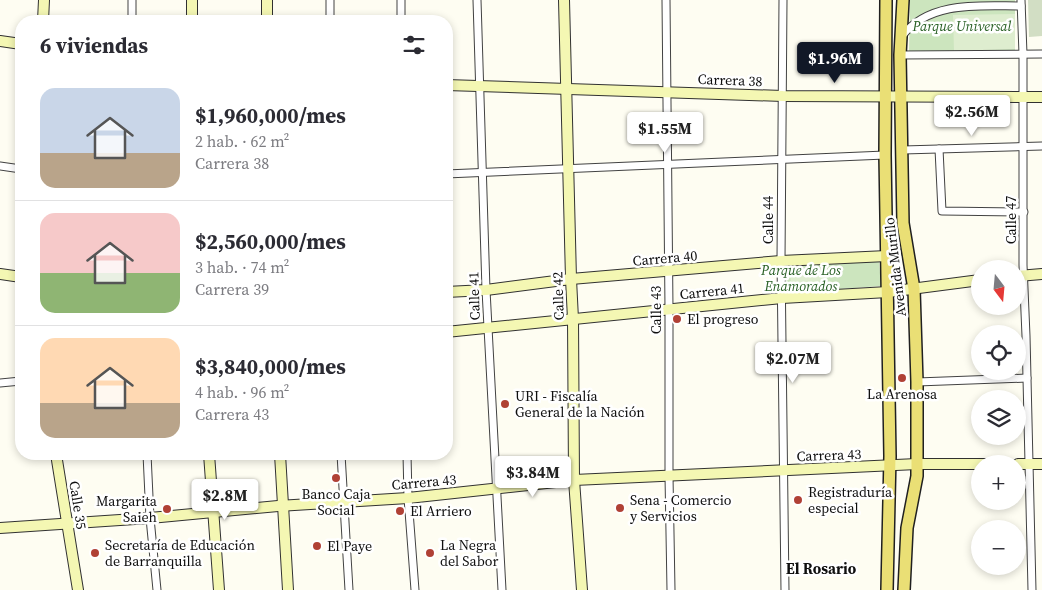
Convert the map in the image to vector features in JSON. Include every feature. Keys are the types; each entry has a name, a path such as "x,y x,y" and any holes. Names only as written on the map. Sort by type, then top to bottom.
{"main road":[{"name":"Avenida Murillo","path":"886,0 885,156 890,466 887,590"},
{"name":"Avenida Murillo","path":"903,0 900,55 903,223 914,289 918,382 917,464 907,528 904,590"}],"street":[{"path":"43,15 44,0"},
{"path":"132,0 132,15"},
{"path":"192,0 192,15"},
{"path":"267,0 267,15"},
{"path":"330,0 330,15"},
{"path":"401,0 402,15"},
{"name":"Calle 41","path":"478,0 486,290 502,590"},
{"name":"Calle 42","path":"564,0 573,319 574,480 582,590"},
{"name":"Calle 43","path":"666,0 669,271 668,476 671,590"},
{"name":"Calle 44","path":"783,0 780,261 785,590"},
{"path":"901,38 908,29 920,20 945,9 1021,3"},
{"name":"Calle 47","path":"1021,3 1024,212 1021,260"},
{"path":"0,41 15,43"},
{"path":"900,55 1042,54"},
{"name":"Carrera 38","path":"453,85 783,96 1042,97"},
{"path":"903,150 1042,146"},
{"path":"939,149 942,211 1024,212"},
{"path":"453,174 885,156"},
{"path":"0,166 15,168"},
{"name":"Carrera 40","path":"453,292 780,261 887,256"},
{"path":"0,274 15,275"},
{"path":"1026,275 1042,274"},
{"name":"Carrera 41","path":"453,331 782,298 888,292 971,281"},
{"name":"Calle 47","path":"1023,315 1027,378 1023,455"},
{"path":"918,382 1027,378"},
{"path":"0,383 15,382"},
{"name":"Calle 35","path":"57,460 78,590"},
{"path":"147,460 150,518 157,590"},
{"path":"208,460 219,590"},
{"path":"280,460 288,590"},
{"path":"341,460 349,590"},
{"path":"407,460 415,590"},
{"name":"Carrera 43","path":"0,528 408,498 574,480 917,464 971,464"},
{"path":"1026,464 1042,464"},
{"name":"Calle 47","path":"1026,506 1032,590"}],"green space":[{"name":"Parque Universal","path":"910,0 1015,0 1015,52 909,52"},
{"path":"1028,0 1042,0 1042,36 1029,37"},
{"path":"1015,14 1015,49 954,51 953,15"},
{"name":"Parque de Los Enamorados","path":"879,259 881,286 786,293 785,265"},
{"path":"826,268 827,284 791,286 790,270"}],"place":[{"name":"El progreso","path":"677,319"},
{"name":"La Arenosa","path":"902,378"},
{"name":"URI - Fiscalía General de la Nación","path":"505,404"},
{"name":"Banco Caja Social","path":"336,478"},
{"name":"Registraduría especial","path":"798,500"},
{"name":"Sena - Comercio y Servicios","path":"620,508"},
{"name":"Margarita Saieh","path":"167,509"},
{"name":"El Arriero","path":"400,511"},
{"name":"El Paye","path":"317,546"},
{"name":"Secretaría de Educación de Barranquilla","path":"95,553"},
{"name":"La Negra del Sabor","path":"430,553"}],"district":[{"name":"El Rosario","path":"821,569"}]}
